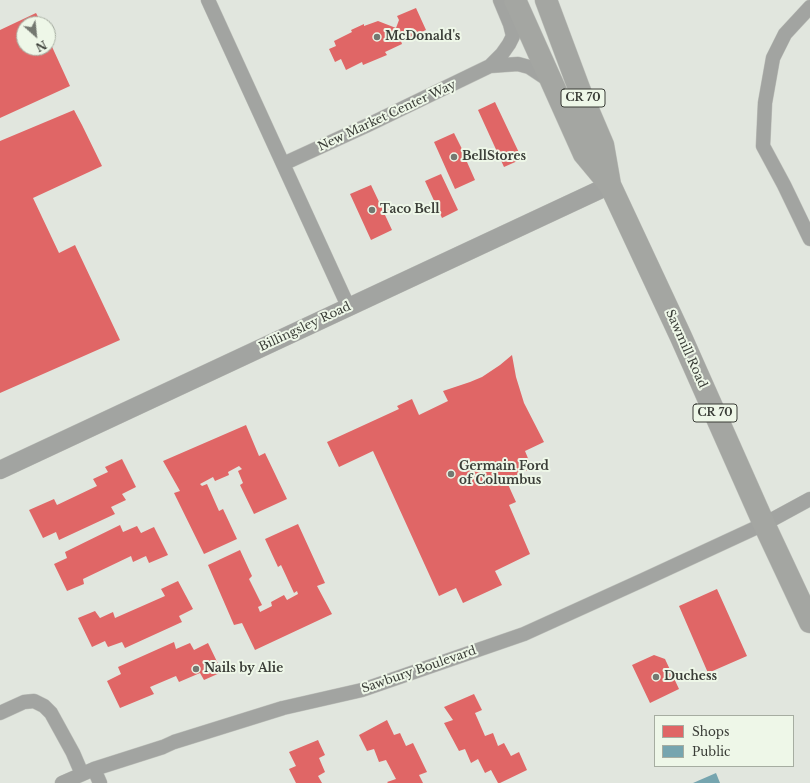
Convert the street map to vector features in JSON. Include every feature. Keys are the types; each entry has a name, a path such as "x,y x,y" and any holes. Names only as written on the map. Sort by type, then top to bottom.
{"main road":[{"name":"Sawmill Road","path":"515,0 584,154 610,185 681,337 764,524 810,622"},
{"name":"Sawmill Road","path":"546,0 580,91 603,145 610,185"}],"street":[{"path":"208,0 348,306"},
{"name":"New Market Center Way","path":"283,164 368,126 490,66 502,54 513,36 510,24 500,0"},
{"path":"810,7 785,34 773,58 765,103 763,146 810,239"},
{"name":"New Market Center Way","path":"490,66 518,64 530,67 551,82"},
{"name":"Billingsley Road","path":"0,470 348,306 610,185"},
{"name":"Sawbury Boulevard","path":"62,783 88,772 174,742 283,708 362,690 524,634 764,524 810,499"},
{"path":"0,713 24,702 34,702 44,706 51,713 73,753 88,772 100,783"}],"building: Shops":[{"name":"McDonald's","path":"416,8 426,30 401,41 402,44 385,52 387,55 363,65 362,62 346,70 341,59 335,62 329,49 336,46 334,41 364,24 364,26 378,21 396,28 399,20 397,16"},
{"path":"36,13 38,16 30,16"},
{"path":"16,22 16,56 56,55 70,86 0,118 0,30"},
{"path":"495,102 522,159 504,167 478,110"},
{"path":"74,110 102,166 33,198 59,253 75,245 120,340 0,393 0,141"},
{"name":"BellStores","path":"454,133 464,153 465,152 469,161 467,162 475,180 455,189 434,142"},
{"path":"441,174 458,210 442,218 425,181"},
{"name":"Taco Bell","path":"371,185 381,206 386,204 390,213 385,215 392,230 371,240 350,194"},
{"name":"Germain Ford of Columbus","path":"512,355 516,377 524,403 544,442 525,451 532,468 506,480 516,502 509,505 530,554 495,571 502,585 463,603 456,588 439,596 373,451 339,467 327,442 399,409 397,406 412,399 419,415 448,401 443,391 482,377"},
{"path":"246,425 259,456 265,453 287,499 254,514 240,485 243,483 238,471 242,469 239,466 228,472 229,475 215,481 213,477 200,484 202,486 207,484 219,511 223,509 237,539 204,554 174,493 180,491 163,461"},
{"path":"122,459 136,487 122,494 126,500 111,507 115,514 59,540 56,532 43,538 29,510 54,499 57,505 97,486 93,479 108,472 105,467"},
{"path":"298,524 325,583 317,586 332,614 255,650 242,623 234,625 208,565 240,550 252,576 249,579 262,605 258,607 260,612 272,606 271,602 284,595 287,600 298,594 297,591 294,593 281,565 278,567 265,539"},
{"path":"120,525 123,532 137,526 141,533 154,527 168,555 149,563 146,556 133,562 131,556 83,579 84,584 67,591 54,564 67,558 65,552"},
{"path":"178,581 193,609 179,616 182,622 125,648 122,642 108,647 105,641 92,647 78,618 95,611 100,618 113,612 115,618 165,596 161,589"},
{"path":"717,589 747,656 708,673 679,606"},
{"path":"174,642 176,649 190,643 194,650 208,643 222,672 204,680 200,673 179,682 176,676 150,687 154,694 120,708 107,681 121,674 118,667"},
{"name":"Duchess","path":"654,655 665,659 679,689 650,703 632,665"},
{"path":"474,694 482,710 475,713 485,736 493,733 498,746 504,743 511,756 519,752 527,770 500,783 498,783 491,770 485,773 478,759 471,763 465,749 459,751 444,723 453,720 444,707"},
{"path":"387,720 394,735 400,733 406,746 413,743 427,772 419,775 423,783 388,783 387,782 396,779 386,760 379,762 374,749 367,751 359,735"},
{"path":"318,740 325,755 319,758 325,772 318,776 322,783 296,783 289,769 296,766 289,752"}],"building: Public":[{"path":"716,773 720,783 693,783"}],"place":[{"name":"McDonald's","path":"377,37"},
{"name":"BellStores","path":"454,157"},
{"name":"Taco Bell","path":"372,210"},
{"name":"Germain Ford of Columbus","path":"451,474"},
{"name":"Nails by Alie","path":"196,669"},
{"name":"Duchess","path":"656,677"}]}
